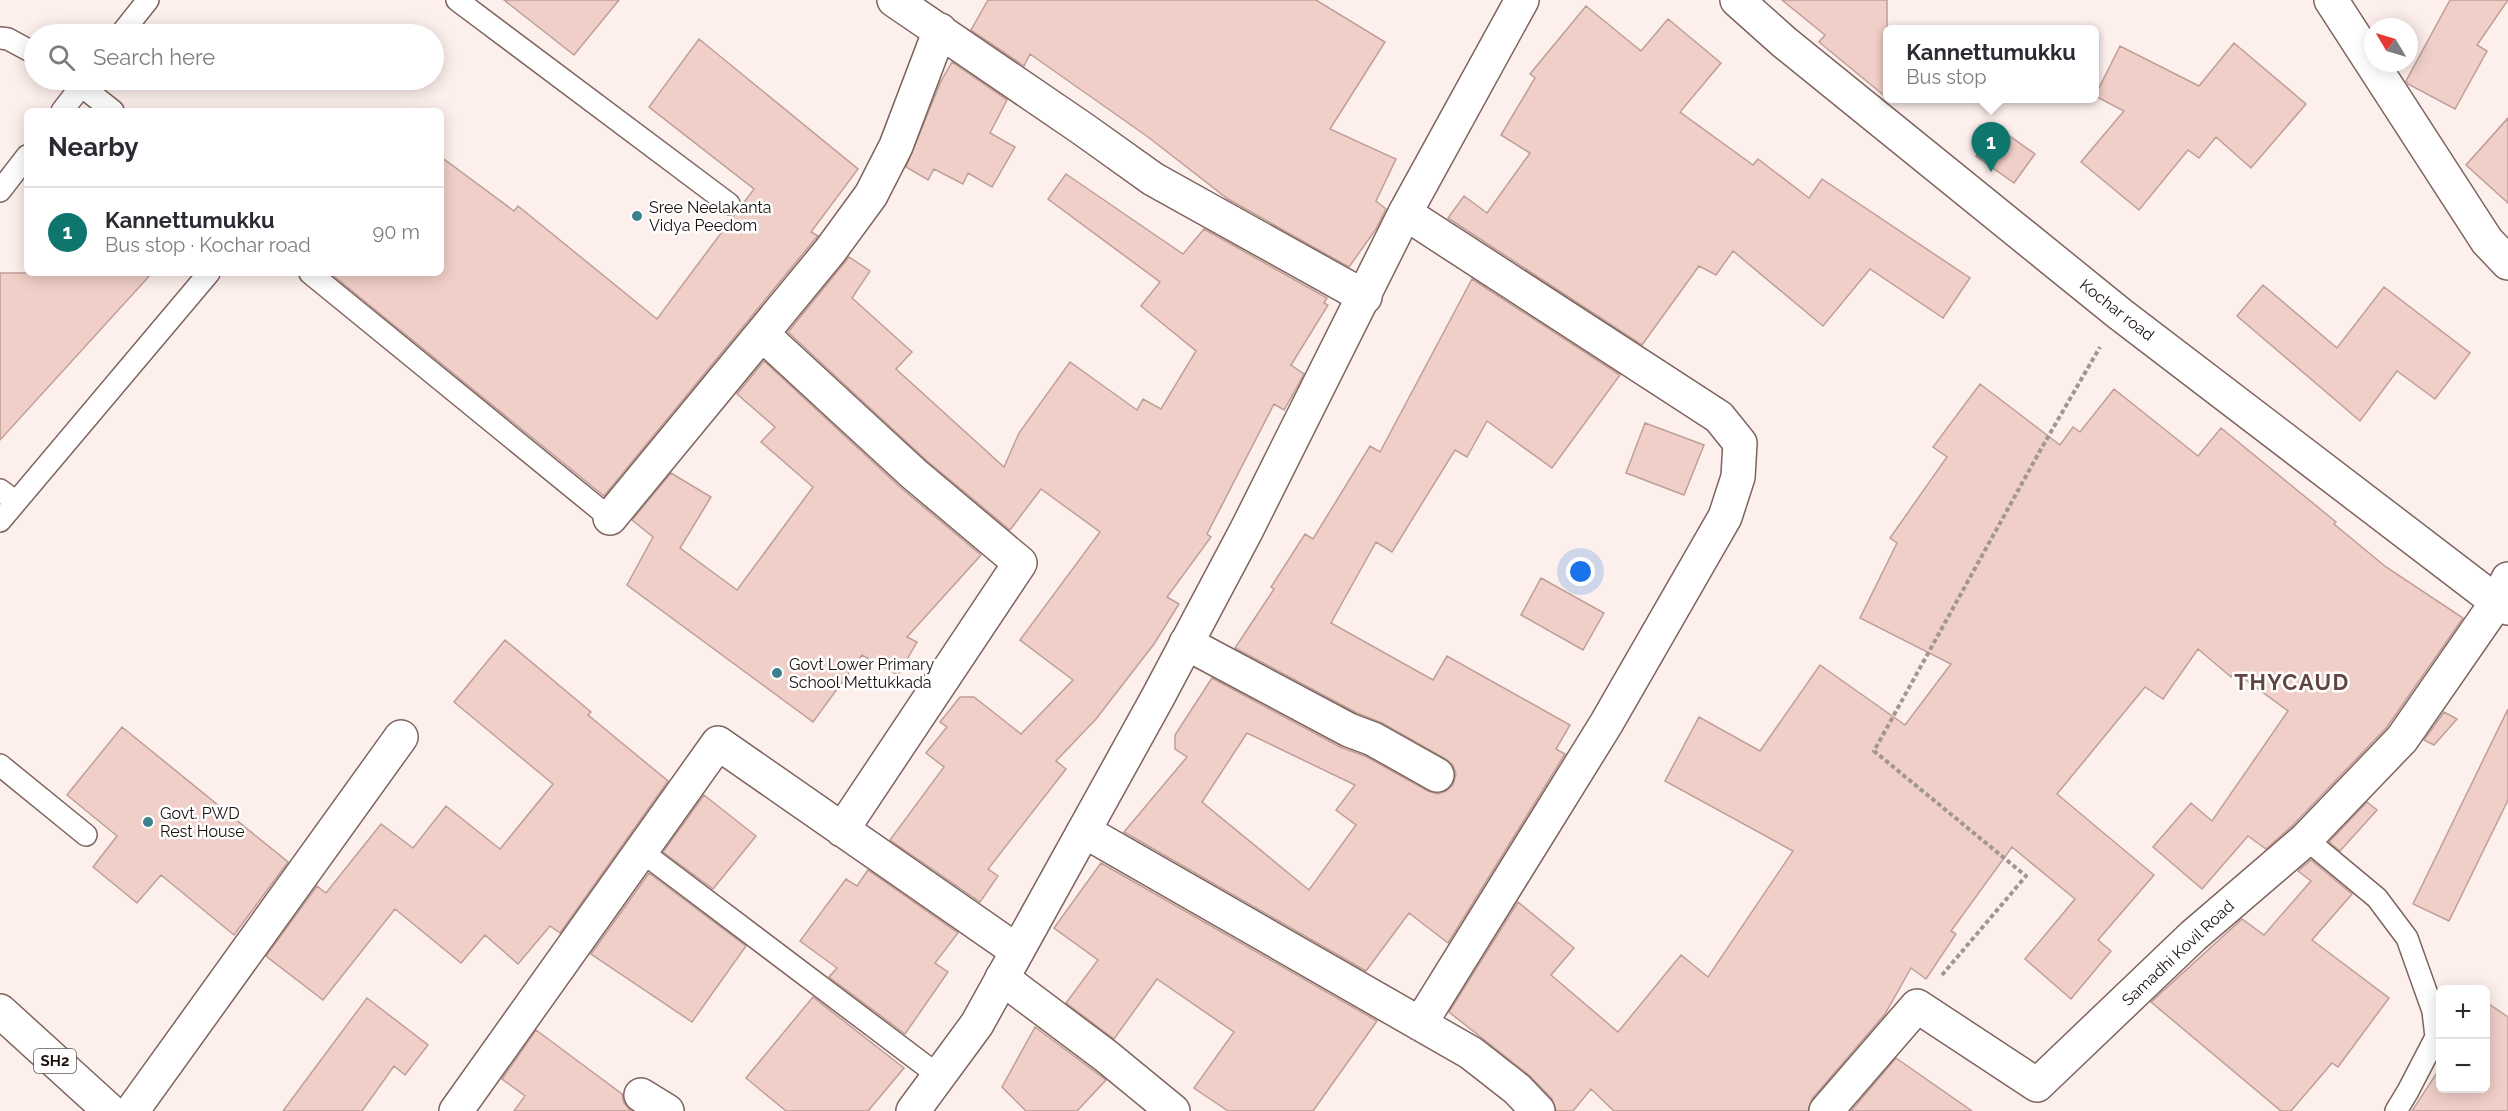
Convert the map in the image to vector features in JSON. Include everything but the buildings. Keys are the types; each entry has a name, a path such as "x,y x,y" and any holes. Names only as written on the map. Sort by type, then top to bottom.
{"street":[{"path":"894,0 1153,179 1365,297"},
{"path":"913,1111 977,1024 1084,831 1246,531 1405,213 1522,0"},
{"name":"Kochar road","path":"1737,0 1784,42 2120,314 2504,597"},
{"path":"2331,0 2487,241 2508,262"},
{"path":"610,518 830,251 871,195 896,146 940,30"},
{"path":"1405,213 1719,417 1740,443 1738,477 1725,517 1606,724 1420,1024"},
{"path":"762,334 914,474 1020,563 842,831"},
{"name":"Samadhi Kovil Road","path":"1917,1006 2037,1085 2193,936 2306,839 2402,739 2504,597"},
{"path":"1186,643 1349,730 1373,739 1437,775"},
{"path":"132,1111 401,737"},
{"path":"456,1111 718,743 842,831 1010,964 1106,1056 1173,1111"},
{"path":"1084,831 1471,1053 1517,1089 1538,1111"},
{"path":"1826,1111 1917,1006"},
{"name":"SH2","path":"0,1011 110,1111"}],"lane":[{"path":"129,24 148,0"},
{"path":"457,0 729,204"},
{"path":"0,38 8,39 24,48"},
{"path":"64,108 76,90"},
{"path":"90,90 109,108"},
{"path":"0,191 24,160"},
{"path":"0,521 8,496 206,276"},
{"path":"314,276 610,518"},
{"path":"0,765 86,835"},
{"path":"2306,839 2378,898 2407,938 2433,1011 2436,1037 2396,1111"},
{"path":"641,851 939,1076"}],"path":[{"path":"1917,1006 2026,876 1874,751 2041,449 2120,314"}],"place":[{"name":"Kannettumukku","path":"1991,172"},
{"name":"Sree Neelakanta Vidya Peedom","path":"637,216"},
{"name":"Govt Lower Primary School Mettukkada","path":"777,673"},
{"name":"Govt. PWD Rest House","path":"148,822"}],"district":[{"name":"THYCAUD","path":"2292,682"}]}
